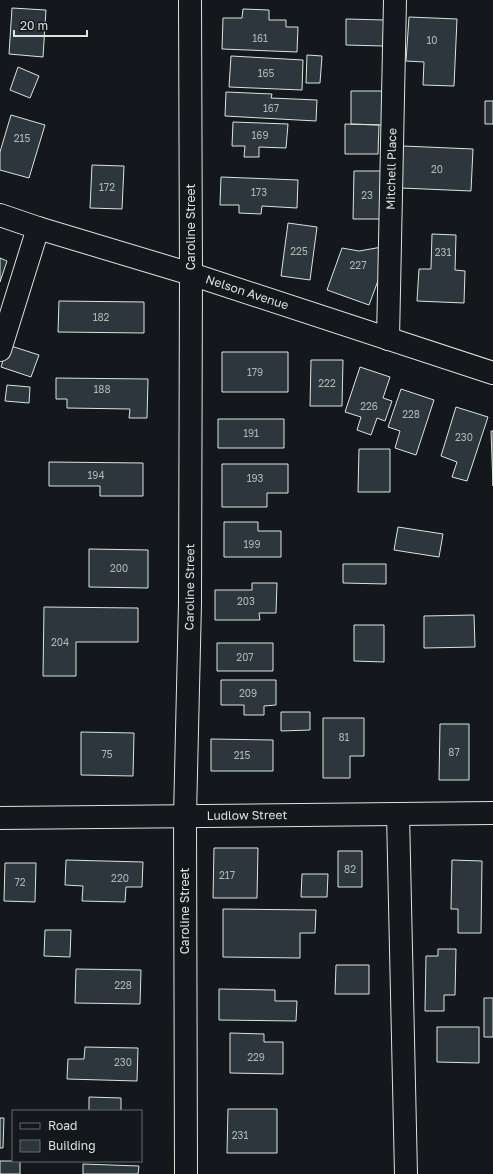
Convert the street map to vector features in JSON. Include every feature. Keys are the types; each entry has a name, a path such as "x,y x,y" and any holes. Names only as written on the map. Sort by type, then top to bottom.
{"street":[{"name":"Caroline Street","path":"186,1174 185,816 190,595 190,0"},
{"name":"Mitchell Place","path":"388,339 395,0"},
{"name":"Nelson Avenue","path":"0,215 38,228 191,274 493,373"},
{"path":"0,350 38,228"},
{"name":"Ludlow Street","path":"0,818 493,813"},
{"path":"398,814 406,1174"}],"building":[{"path":"12,8 46,10 43,57 9,54"},
{"path":"243,9 269,10 269,20 286,20 286,27 298,27 297,52 222,49 223,18 242,18"},
{"path":"409,17 457,19 454,86 423,85 424,62 406,61"},
{"path":"346,19 384,20 383,46 346,45"},
{"path":"307,55 322,56 320,83 306,83"},
{"path":"231,56 303,60 302,90 229,87"},
{"path":"18,67 39,76 30,98 10,90"},
{"path":"351,91 383,91 382,125 351,124"},
{"path":"226,92 272,94 271,98 317,100 316,121 225,116"},
{"path":"485,101 493,101 493,124 485,124"},
{"path":"11,115 45,125 29,178 0,170 0,152"},
{"path":"233,122 288,124 286,148 259,147 259,157 244,157 245,146 232,146"},
{"path":"345,124 379,125 378,154 345,154"},
{"path":"403,146 473,149 471,191 401,188"},
{"path":"92,165 124,166 122,209 90,208"},
{"path":"354,171 381,171 381,219 353,219"},
{"path":"221,177 298,180 297,208 262,206 261,214 239,213 239,205 220,205"},
{"path":"288,223 317,227 310,280 281,276"},
{"path":"432,234 456,235 455,270 465,271 464,303 417,301 419,269 431,269"},
{"path":"382,247 379,278 369,305 327,290 342,248 359,251"},
{"path":"0,258 7,261 0,282"},
{"path":"59,301 144,302 144,333 58,332"},
{"path":"8,345 39,355 31,377 1,367"},
{"path":"222,352 288,352 288,392 222,392"},
{"path":"311,360 343,360 342,406 310,406"},
{"path":"360,367 390,377 383,398 392,401 385,421 377,418 371,435 357,430 361,417 345,412"},
{"path":"56,378 148,379 147,418 129,418 130,409 67,408 67,399 56,399"},
{"path":"7,385 30,387 29,403 5,401"},
{"path":"401,389 434,400 416,455 395,448 400,431 388,427"},
{"path":"456,407 488,417 467,481 452,477 457,462 441,456"},
{"path":"218,419 284,419 284,448 218,448"},
{"path":"491,431 493,431 493,486"},
{"path":"359,449 390,449 390,492 358,492"},
{"path":"49,462 143,463 143,496 100,496 100,486 49,486"},
{"path":"222,464 288,464 288,493 267,493 267,507 222,507"},
{"path":"224,522 258,522 258,531 281,531 281,557 224,557"},
{"path":"398,527 443,534 439,557 394,550"},
{"path":"89,549 148,550 148,588 89,587"},
{"path":"343,564 386,564 386,584 343,583"},
{"path":"252,583 277,583 276,613 259,613 260,620 215,620 215,590 252,590"},
{"path":"44,607 138,608 138,642 76,642 76,676 43,676"},
{"path":"474,615 475,647 424,648 424,616"},
{"path":"354,625 384,625 384,662 354,661"},
{"path":"217,643 273,643 273,671 217,671"},
{"path":"221,680 276,680 276,705 264,706 264,715 244,715 244,705 221,705"},
{"path":"281,712 310,712 310,730 281,731"},
{"path":"323,718 364,718 364,756 350,756 350,778 323,778"},
{"path":"440,724 469,724 469,780 439,780"},
{"path":"81,732 134,733 133,776 81,775"},
{"path":"211,739 273,740 273,771 211,771"},
{"path":"214,848 258,848 257,898 213,898"},
{"path":"338,851 362,851 362,887 338,887"},
{"path":"66,860 143,862 142,887 126,887 125,902 82,901 83,886 65,885"},
{"path":"452,860 482,861 481,933 458,933 458,909 451,909"},
{"path":"5,863 36,863 35,902 4,901"},
{"path":"302,874 328,874 327,897 301,897"},
{"path":"223,909 316,910 315,933 300,933 300,958 223,957"},
{"path":"45,930 71,930 70,957 44,956"},
{"path":"438,949 456,949 455,995 444,995 444,1011 425,1011 426,956 438,956"},
{"path":"336,965 369,965 369,994 335,994"},
{"path":"76,969 141,970 140,1004 75,1003"},
{"path":"219,989 275,990 275,1001 297,1001 296,1021 219,1020"},
{"path":"484,998 493,998 493,1037 484,1037"},
{"path":"437,1027 479,1027 479,1063 437,1062"},
{"path":"230,1033 264,1034 264,1042 283,1042 283,1074 230,1073"},
{"path":"85,1047 138,1048 137,1081 67,1079 68,1059 84,1059"},
{"path":"89,1097 121,1098 121,1110 89,1110"},
{"path":"228,1109 277,1109 277,1153 227,1153"},
{"path":"0,1118 4,1118 3,1148 0,1148"},
{"path":"0,1161 20,1162 20,1174 0,1174"},
{"path":"83,1164 139,1166 138,1174 83,1174"}]}
